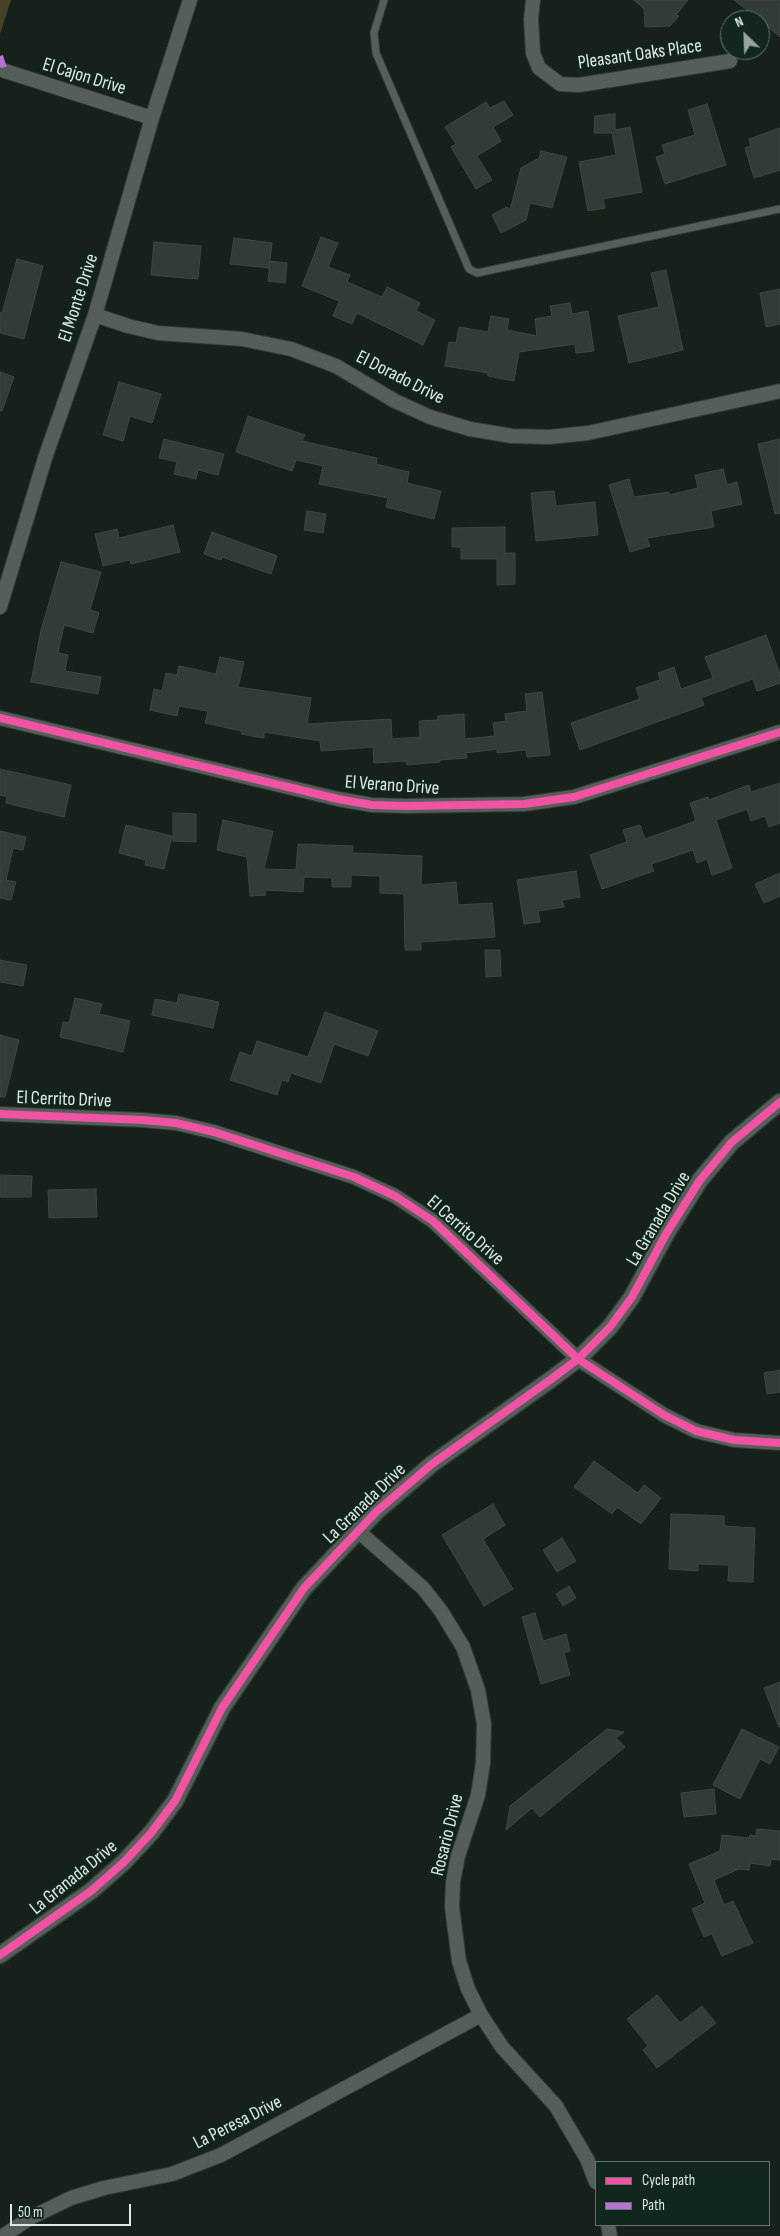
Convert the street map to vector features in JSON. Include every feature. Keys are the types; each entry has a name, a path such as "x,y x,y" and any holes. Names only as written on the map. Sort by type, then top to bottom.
{"street":[{"name":"El Monte Drive","path":"0,607 45,458 95,315 152,118 190,0"},
{"name":"Pleasant Oaks Place","path":"533,0 533,53 539,68 560,84 579,85 730,61"},
{"name":"El Cajon Drive","path":"5,71 152,118"},
{"name":"El Dorado Drive","path":"95,315 128,326 158,333 242,339 290,349 336,366 395,401 430,417 470,429 512,436 549,437 588,433 780,391"},
{"name":"El Verano Drive","path":"0,718 338,800 372,805 406,806 524,804 574,797 780,732"},
{"name":"La Granada Drive","path":"0,1955 91,1891 124,1862 151,1833 175,1801 222,1708 304,1588 377,1511 432,1464 578,1358 610,1327 632,1298 666,1234 700,1180 732,1142 780,1102"},
{"name":"El Cerrito Drive","path":"0,1114 176,1123 214,1132 354,1177 396,1196 433,1221 578,1358 664,1415 696,1430 734,1440 780,1443"},
{"name":"Rosario Drive","path":"358,1531 423,1588 442,1611 463,1647 478,1690 484,1724 483,1763 478,1795 458,1856 452,1907 459,1961 468,1989 480,2015 502,2047 556,2106 587,2159 595,2179"},
{"name":"La Peresa Drive","path":"3,2236 30,2218 71,2198 104,2188 172,2174 221,2155 480,2015"}],"lane":[{"path":"384,0 374,33 376,53 469,269 477,273 780,209"}],"shaded area":[{"path":"0,0 11,0 0,34"}],"building":[{"path":"634,0 688,0 676,15 679,16 670,26 645,27 644,9"},
{"path":"734,0 780,0 780,37 770,28 770,10 747,10"},
{"path":"504,101 513,115 493,127 501,141 477,156 492,180 476,189 451,147 456,144 445,127 486,102 490,108"},
{"path":"707,104 726,165 665,184 656,157 665,154 662,145 695,135 688,110"},
{"path":"615,114 615,130 630,127 642,192 603,199 605,208 588,211 579,162 616,155 612,133 594,133 595,116"},
{"path":"780,128 780,170 754,178 745,148 751,146 749,139"},
{"path":"541,151 567,157 552,208 530,203 526,220 501,233 492,215 507,207 510,210 521,168 539,158"},
{"path":"321,237 338,243 328,267 350,275 347,282 382,297 387,287 420,303 416,311 435,320 423,345 357,313 352,324 333,316 339,301 302,286"},
{"path":"234,238 272,243 269,268 230,264"},
{"path":"154,242 201,246 198,279 151,275"},
{"path":"17,259 43,266 24,339 0,333 0,313 2,313"},
{"path":"270,261 287,263 285,283 268,281"},
{"path":"666,270 683,350 629,363 618,316 659,307 651,273"},
{"path":"780,289 780,324 766,327 760,293"},
{"path":"570,303 572,314 588,311 594,351 576,353 575,344 519,352 514,381 488,376 488,373 445,366 449,342 456,343 459,327 488,332 491,316 509,319 507,330 537,336 535,319 552,316 550,306"},
{"path":"0,372 14,377 2,411 0,411"},
{"path":"119,382 161,394 152,423 130,416 123,441 103,435"},
{"path":"248,416 305,435 302,441 377,458 376,464 409,472 407,483 441,491 434,519 386,507 388,498 319,484 323,466 296,460 292,471 236,452"},
{"path":"164,439 224,454 218,475 198,470 196,479 174,474 177,462 159,458"},
{"path":"780,439 780,513 775,514 758,444"},
{"path":"723,469 727,485 737,482 742,504 711,511 714,527 647,538 650,546 630,552 609,485 629,479 634,497 669,492 669,495 698,488 695,475"},
{"path":"554,491 556,506 595,502 598,535 536,541 531,493"},
{"path":"307,511 326,514 323,533 304,530"},
{"path":"173,525 180,552 131,564 130,560 103,566 95,534 117,529 119,538"},
{"path":"505,527 505,553 515,553 515,584 497,585 497,559 461,559 461,547 452,547 452,528"},
{"path":"212,532 277,556 271,574 222,557 221,560 204,554"},
{"path":"61,562 101,572 90,610 99,613 93,633 64,625 58,653 68,655 65,671 101,677 98,694 31,682 41,630"},
{"path":"766,635 780,674 780,683 757,691 753,679 701,698 704,705 580,750 571,723 640,699 636,688 660,680 658,673 674,667 681,689 713,678 705,657"},
{"path":"220,657 244,662 238,687 311,698 307,724 391,719 392,739 420,737 419,721 438,720 438,716 464,714 465,739 495,736 493,723 506,721 505,714 527,711 525,694 542,692 550,755 527,757 526,750 497,753 497,749 466,753 467,758 440,760 440,762 407,765 407,761 374,763 373,747 321,751 320,741 264,732 264,738 241,734 242,731 205,723 208,711 179,706 177,716 150,710 154,689 162,691 166,673 177,675 179,666 216,674"},
{"path":"0,769 71,785 64,817 6,803 7,797 0,795"},
{"path":"780,783 780,823 769,827 765,816 751,821 747,809 716,820 732,868 712,875 707,859 697,863 693,850 651,864 654,871 602,889 590,855 627,842 623,830 640,825 645,839 696,821 690,803 708,797 709,800 749,785 751,792"},
{"path":"173,813 196,814 196,842 173,841"},
{"path":"223,820 273,831 264,869 296,870 298,844 353,846 352,853 422,856 421,885 456,882 458,905 492,903 495,937 421,942 421,950 405,950 404,894 380,893 380,876 351,875 351,887 332,887 332,878 304,877 303,892 265,890 266,895 250,896 247,857 217,850"},
{"path":"126,825 172,836 164,869 145,865 146,860 119,853"},
{"path":"0,831 26,837 23,850 13,848 6,880 16,882 11,900 0,898"},
{"path":"576,871 580,897 562,900 564,907 538,911 540,922 524,924 517,880"},
{"path":"780,873 780,896 764,903 755,884"},
{"path":"485,950 500,950 501,976 486,977"},
{"path":"0,960 27,965 23,986 0,982"},
{"path":"179,994 219,1002 213,1028 152,1015 155,999 177,1003"},
{"path":"75,998 102,1004 99,1014 130,1021 123,1052 60,1037 63,1022 69,1023"},
{"path":"325,1012 378,1031 368,1056 334,1044 321,1083 291,1073 288,1082 282,1080 277,1095 230,1080 240,1052 252,1056 257,1041 308,1057"},
{"path":"0,1035 19,1040 5,1097 0,1097"},
{"path":"0,1175 32,1176 31,1197 0,1197"},
{"path":"96,1189 97,1217 49,1218 48,1190"},
{"path":"780,1370 780,1392 767,1394 764,1373"},
{"path":"594,1461 638,1493 644,1485 661,1498 641,1524 617,1507 612,1514 574,1487"},
{"path":"493,1504 505,1525 483,1539 513,1589 484,1606 442,1535"},
{"path":"671,1514 724,1516 724,1526 755,1528 753,1582 728,1581 729,1565 698,1564 698,1571 669,1569"},
{"path":"562,1538 576,1561 557,1572 543,1550"},
{"path":"569,1586 576,1598 563,1606 556,1594"},
{"path":"535,1613 543,1641 566,1634 570,1651 564,1653 570,1675 541,1684 522,1617"},
{"path":"780,1682 780,1727 779,1727 764,1688"},
{"path":"607,1729 624,1732 616,1738 625,1747 540,1817 532,1808 506,1830 510,1806"},
{"path":"742,1729 779,1747 770,1764 760,1759 740,1799 713,1785"},
{"path":"714,1789 716,1814 684,1817 681,1793"},
{"path":"757,1829 780,1831 780,1860 771,1859 770,1866 750,1863 749,1870 739,1869 714,1880 724,1905 733,1901 753,1943 722,1956 712,1934 704,1937 692,1909 705,1903 689,1864 720,1851 722,1835 749,1838 750,1835 756,1836"},
{"path":"657,1995 680,2023 702,2006 716,2023 657,2068 643,2050 648,2046 627,2019"}],"marked path":[{"path":"0,56 5,71"}],"cycle path":[{"path":"0,718 338,799 372,805 406,806 524,804 574,797 780,732"},
{"path":"0,1955 91,1891 124,1862 151,1833 175,1801 222,1708 304,1588 377,1511 432,1464 578,1359 610,1327 632,1297 666,1234 700,1180 732,1142 780,1102"},
{"path":"0,1114 176,1123 214,1132 354,1177 395,1196 433,1221 578,1359 664,1415 696,1431 734,1440 780,1443"}]}
